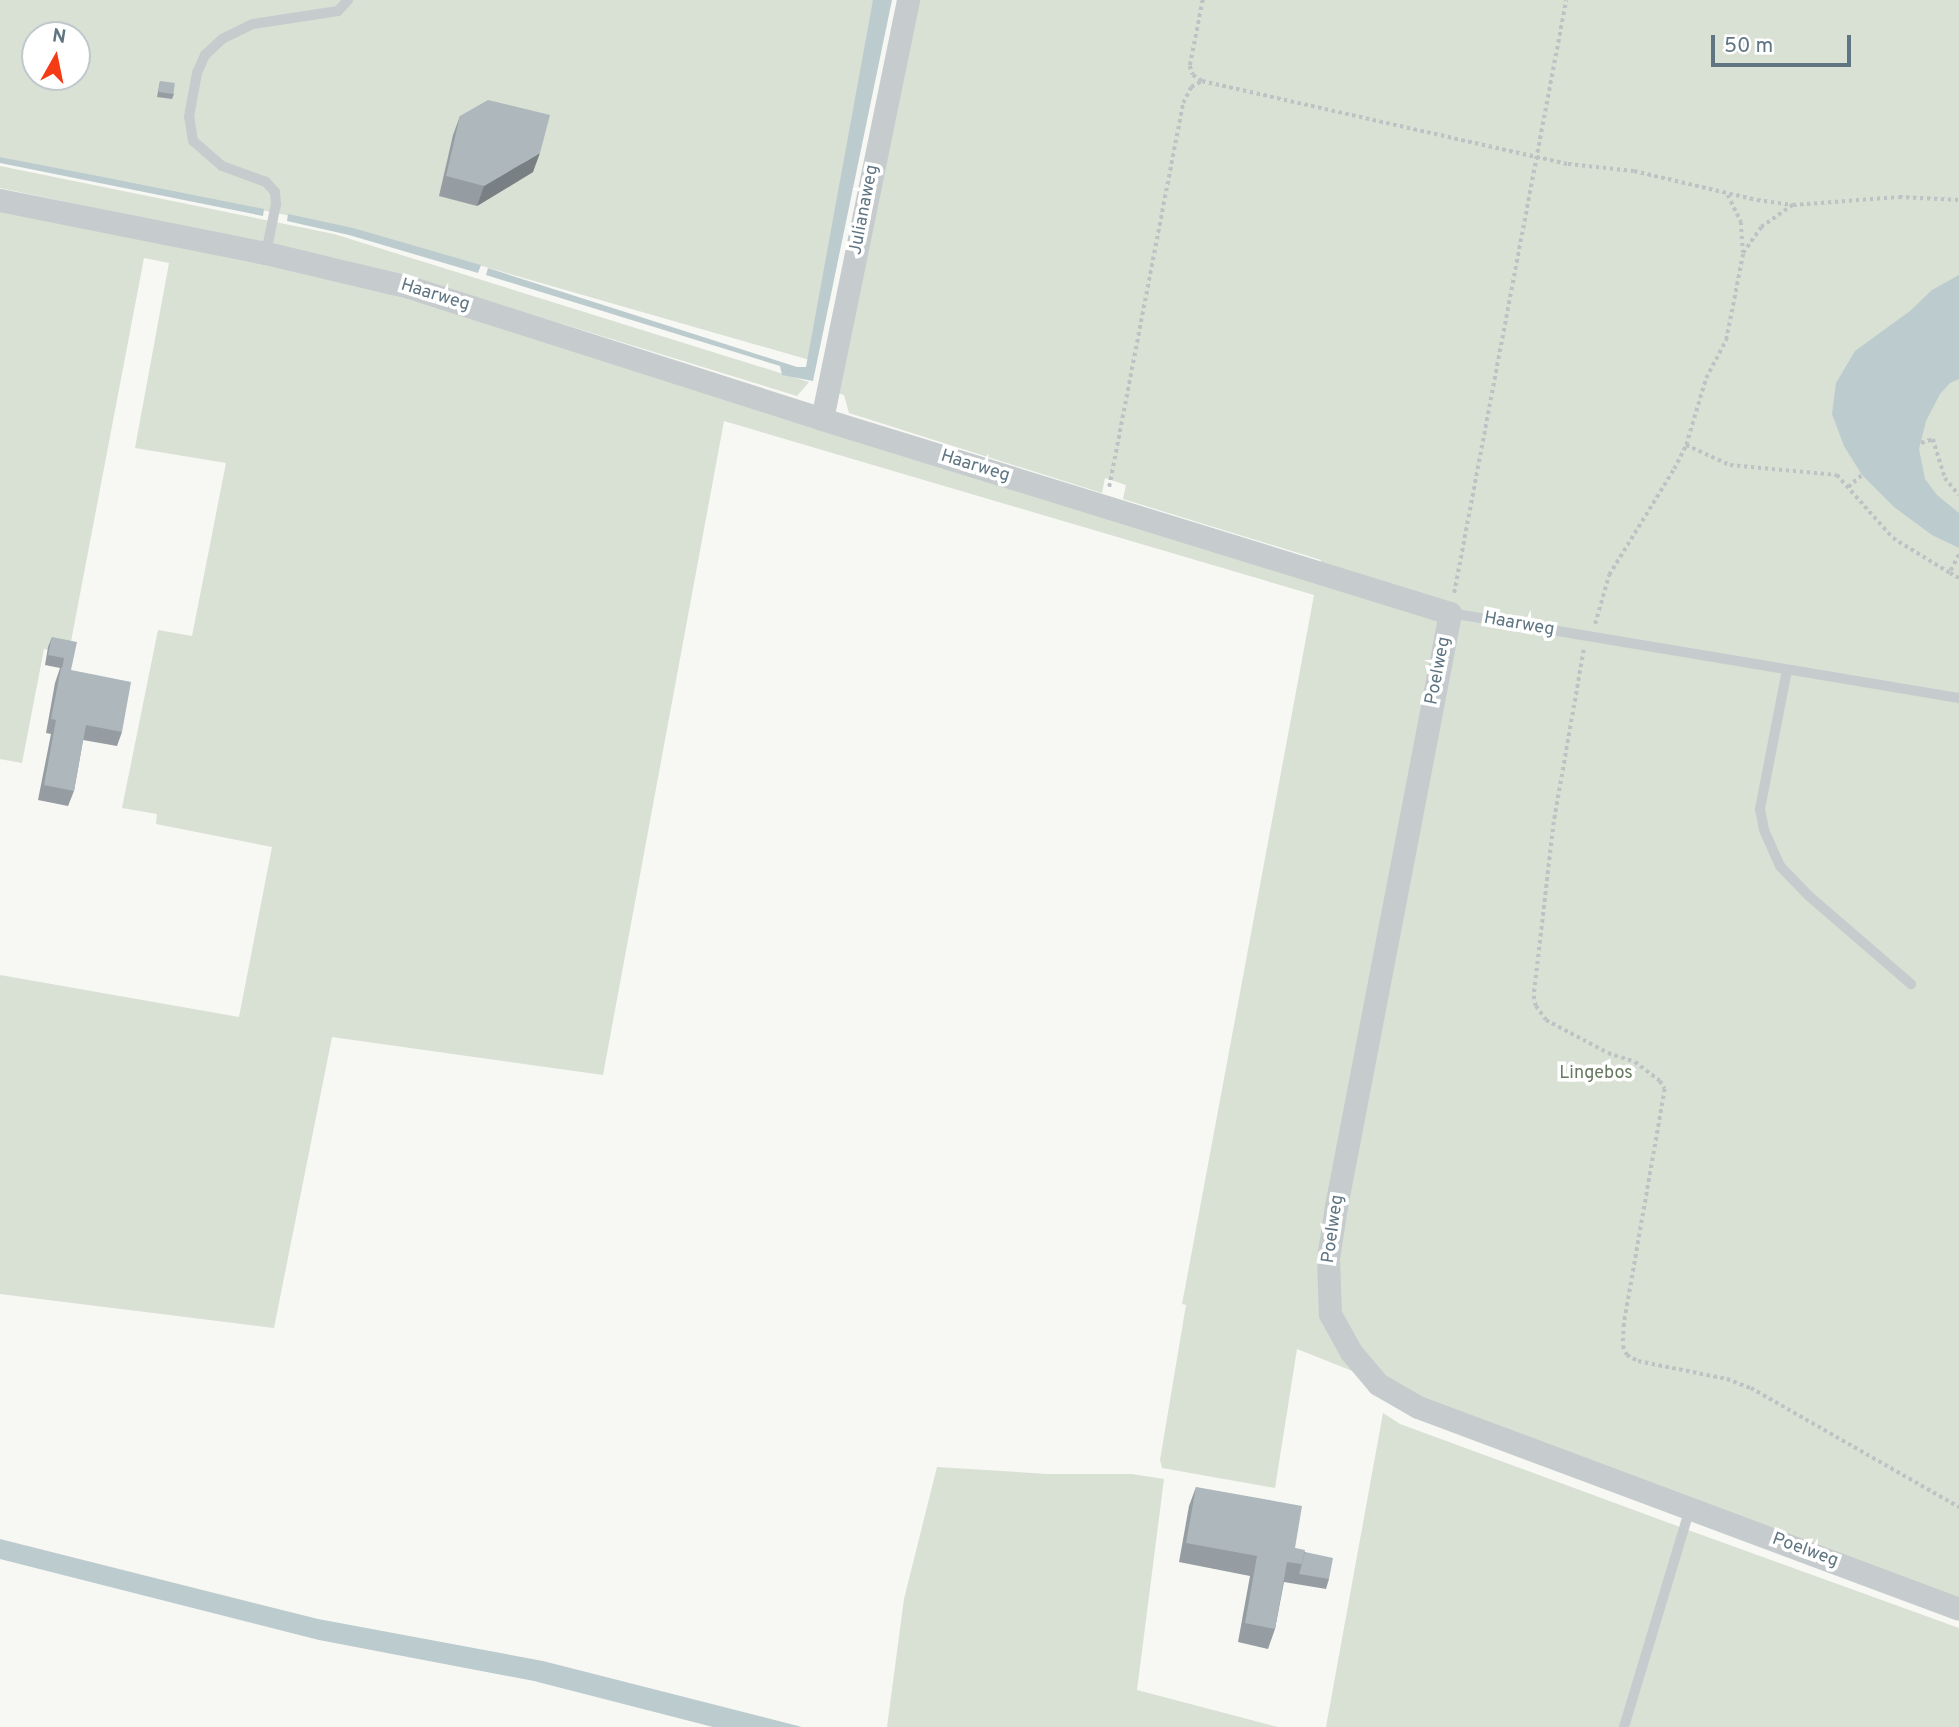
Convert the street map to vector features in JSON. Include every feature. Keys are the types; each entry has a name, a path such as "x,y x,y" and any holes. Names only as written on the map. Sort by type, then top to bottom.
{"street":[{"name":"Julianaweg","path":"822,419 908,0"},
{"name":"Haarweg","path":"0,200 266,253 409,287 822,419 1450,613"},
{"name":"Poelweg","path":"1450,613 1336,1206 1328,1258 1330,1314 1351,1352 1378,1384 1418,1407 1959,1609"}],"lane":[{"path":"266,253 276,204 275,192 266,182 222,166 193,141 189,117 197,73 205,55 222,39 253,24 338,11 348,0"},
{"name":"Haarweg","path":"1450,613 1959,698"},
{"path":"1787,670 1760,809 1764,830 1780,866 1809,896 1911,984"},
{"path":"1624,1727 1690,1508"}],"path":[{"path":"1203,0 1190,66 1193,75 1202,81 1568,164 1634,171 1728,195 1793,205 1899,197 1959,200"},
{"path":"1450,613 1566,0"},
{"path":"1105,507 1183,103 1191,88 1202,81"},
{"path":"1586,637 1594,627 1609,575 1686,444 1706,378 1726,340 1743,253 1741,222 1728,195"},
{"path":"1743,253 1761,227 1793,205"},
{"path":"1921,443 1933,439 1945,478 1959,495"},
{"path":"1686,444 1730,465 1837,475 1893,538 1959,578"},
{"path":"1848,488 1862,475"},
{"path":"1950,573 1959,555"},
{"path":"1584,650 1554,821 1534,996 1539,1013 1555,1026 1608,1053 1635,1062 1660,1081 1665,1089 1624,1324 1623,1346 1627,1355 1638,1361 1727,1379 1751,1388 1959,1507"}],"green space":[{"path":"0,0 886,0 813,361 350,228 0,157"},
{"name":"Lingebos","path":"918,0 1959,0 1959,1612 1297,1349 1275,1488 1162,1468 1160,1460 1186,1305 1182,1304 1314,595 724,421 603,1075 332,1037 274,1328 0,1294 0,975 239,1017 272,847 156,824 157,814 122,808 158,630 192,636 226,463 135,448 169,263 144,258 69,652 44,649 22,763 0,759 0,206 296,269 418,302 1317,580 1321,560 1123,499 1126,485 1105,478 1102,493 849,413 844,395 835,392"},
{"path":"0,166 334,234 809,382 797,396 429,283 343,260 0,188"},
{"path":"1383,1413 1400,1424 1680,1527 1620,1727 1326,1727"},
{"path":"937,1467 1048,1474 1132,1474 1164,1479 1137,1690 1278,1727 887,1727 904,1599"},
{"path":"1688,1530 1959,1628 1959,1727 1629,1727"}],"shaded area":[{"path":"873,0 892,0 813,381 782,375 780,366 486,275 488,268 797,367 806,367"},
{"path":"0,157 264,209 263,216 0,163"},
{"path":"288,214 353,228 481,265 478,273 349,235 287,221"},
{"path":"1959,275 1959,379 1950,383 1940,394 1926,421 1919,449 1925,479 1937,495 1959,513 1959,548 1932,535 1894,507 1862,475 1844,446 1832,414 1836,383 1855,351 1910,311 1932,290"},
{"path":"0,1539 318,1619 543,1661 802,1727 713,1727 534,1681 319,1640 0,1559"}],"building":[{"path":"160,81 175,83 173,94 158,92"},
{"path":"488,100 550,115 540,153 484,186 446,176 460,116"},
{"path":"52,637 77,642 71,670 62,669 64,658 48,655"},
{"path":"61,668 131,682 122,732 86,725 74,791 44,785 56,720 51,719"},
{"path":"1196,1487 1302,1506 1295,1548 1305,1550 1302,1564 1287,1562 1275,1629 1245,1623 1257,1556 1186,1543"},
{"path":"1305,1552 1333,1558 1329,1579 1299,1574"}]}
